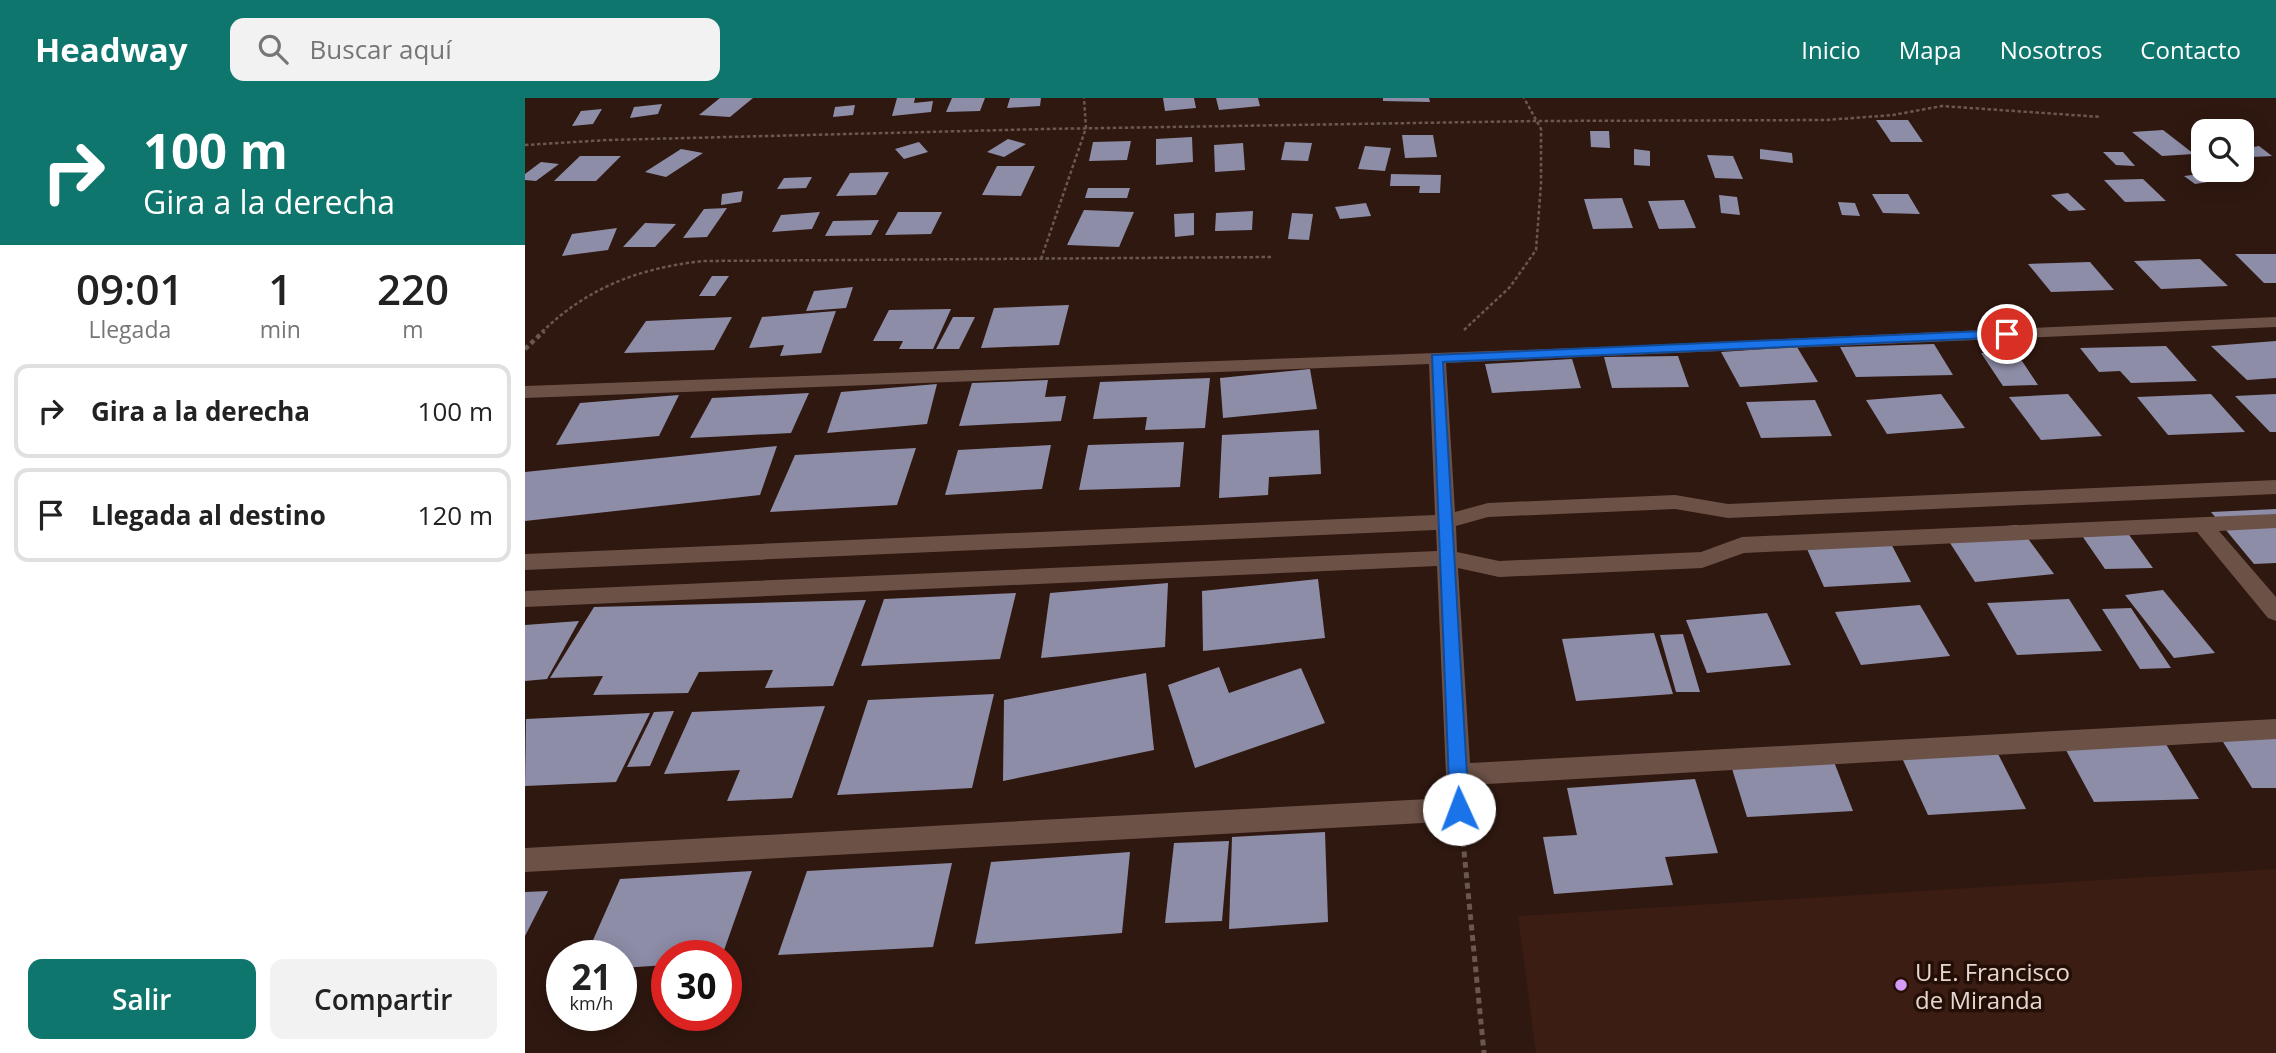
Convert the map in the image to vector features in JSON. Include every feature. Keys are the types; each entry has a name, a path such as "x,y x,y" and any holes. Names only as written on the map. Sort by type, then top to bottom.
{"street":[{"path":"525,410 532,391 1437,358 2276,322"},
{"path":"525,860 1459,809 1437,358"},
{"path":"525,562 1445,522 1488,510 1675,502 1728,511 2276,487"},
{"path":"1728,511 1742,545"},
{"path":"525,599 1447,558 1499,569 1648,563 1702,560 1742,545 2276,521"},
{"path":"2202,524 2276,612"},
{"path":"1458,775 2276,729"}],"path":[{"path":"1041,259 1086,128 1084,98"},
{"path":"1437,358 1483,310 1510,287 1536,250 1541,184 1541,129 1524,98"},
{"path":"525,145 608,140 1086,128 1537,121 1827,120 1942,106 2101,117"},
{"path":"525,349 549,324 590,293 617,279 660,264 703,261 1272,257"},
{"path":"1459,809 1484,1053"}],"shaded area":[{"name":"U.E. Francisco de Miranda","path":"2276,869 2276,1053 1536,1053 1518,916"}],"building":[{"path":"720,98 753,98 730,117 699,115"},
{"path":"897,98 915,98 914,103 933,101 931,112 892,116"},
{"path":"952,98 985,98 980,111 946,112"},
{"path":"1010,98 1041,98 1040,106 1007,108"},
{"path":"1163,98 1194,98 1196,108 1165,111"},
{"path":"1216,98 1258,98 1260,106 1219,110"},
{"path":"1383,98 1429,98 1430,102 1383,101"},
{"path":"662,104 658,114 630,118 634,107"},
{"path":"855,105 853,115 833,117 835,107"},
{"path":"602,109 593,124 572,126 581,111"},
{"path":"1876,120 1908,120 1923,142 1891,142"},
{"path":"2163,130 2191,154 2162,156 2132,132"},
{"path":"1590,131 1609,131 1610,148 1591,147"},
{"path":"1402,135 1433,135 1437,157 1405,158"},
{"path":"1192,137 1193,162 1156,165 1156,139"},
{"path":"1008,139 1026,144 1004,157 987,152"},
{"path":"1131,141 1127,160 1089,161 1093,142"},
{"path":"919,142 928,152 904,159 895,149"},
{"path":"1285,142 1312,143 1308,161 1281,160"},
{"path":"1243,143 1245,170 1215,172 1214,145"},
{"path":"1365,146 1391,148 1385,171 1358,169"},
{"path":"2259,146 2272,156 2254,157 2254,147"},
{"path":"681,149 703,153 666,177 645,172"},
{"path":"1634,149 1650,151 1650,166 1634,165"},
{"path":"1760,149 1792,153 1793,163 1760,159"},
{"path":"2103,152 2123,152 2135,166 2116,165"},
{"path":"1707,155 1733,156 1743,179 1715,178"},
{"path":"580,156 621,156 596,181 554,181"},
{"path":"541,162 559,164 536,181 525,180 525,174"},
{"path":"997,166 1035,166 1021,196 982,195"},
{"path":"889,172 876,195 836,196 850,173"},
{"path":"1391,174 1441,175 1440,193 1419,193 1420,186 1390,186"},
{"path":"812,177 806,188 777,189 784,178"},
{"path":"2143,179 2166,201 2125,202 2104,180"},
{"path":"1088,188 1130,188 1127,198 1085,198"},
{"path":"743,191 741,202 721,205 722,194"},
{"path":"2068,193 2086,210 2069,211 2051,195"},
{"path":"1872,194 1908,194 1920,214 1883,213"},
{"path":"1719,195 1737,197 1740,215 1721,213"},
{"path":"1622,198 1633,228 1593,229 1584,199"},
{"path":"1684,200 1696,228 1659,229 1648,201"},
{"path":"1838,202 1855,203 1860,216 1842,215"},
{"path":"1366,203 1371,216 1340,219 1335,207"},
{"path":"727,208 707,237 683,238 704,209"},
{"path":"1084,210 1134,212 1119,247 1067,245"},
{"path":"1253,211 1252,230 1215,231 1216,213"},
{"path":"820,212 812,229 772,232 781,215"},
{"path":"898,212 942,212 931,234 885,235"},
{"path":"1194,213 1194,235 1175,237 1174,214"},
{"path":"1292,213 1313,214 1309,240 1288,239"},
{"path":"879,220 871,235 825,236 833,221"},
{"path":"645,223 676,224 655,247 623,247"},
{"path":"617,228 608,250 562,256 572,234"},
{"path":"2235,254 2276,254 2276,283 2264,283"},
{"path":"2200,259 2228,286 2161,289 2134,261"},
{"path":"2090,262 2114,290 2051,292 2028,264"},
{"path":"712,276 729,276 715,296 699,296"},
{"path":"853,287 846,308 806,311 814,291"},
{"path":"1069,305 1059,345 981,348 994,308"},
{"path":"951,309 933,349 899,349 903,341 873,341 889,310"},
{"path":"836,311 821,353 780,356 784,345 749,348 762,317"},
{"path":"732,317 714,350 624,353 646,321"},
{"path":"953,317 975,317 959,349 936,349"},
{"path":"2276,341 2276,378 2247,380 2211,346"},
{"path":"1934,344 1953,375 1856,377 1840,347"},
{"path":"2166,346 2197,381 2131,383 2120,371 2099,372 2080,348"},
{"path":"1797,347 1818,382 1740,387 1721,352"},
{"path":"2016,352 2038,385 2003,386 1981,353"},
{"path":"1678,356 1689,387 1612,388 1604,357"},
{"path":"1572,359 1581,388 1492,393 1485,364"},
{"path":"1310,369 1317,409 1223,418 1220,378"},
{"path":"1210,378 1205,428 1145,430 1147,417 1093,419 1100,382"},
{"path":"1048,380 1045,397 1066,396 1061,421 959,426 972,383"},
{"path":"937,384 927,424 827,433 841,392"},
{"path":"809,393 791,433 690,438 712,398"},
{"path":"1941,394 1965,428 1887,434 1866,400"},
{"path":"2068,394 2102,436 2041,440 2009,397"},
{"path":"2211,394 2245,432 2168,435 2137,397"},
{"path":"2276,394 2276,432 2270,432 2235,396"},
{"path":"679,395 659,436 556,445 580,403"},
{"path":"1815,400 1832,436 1761,438 1746,402"},
{"path":"1319,430 1321,474 1269,477 1268,495 1219,498 1222,435"},
{"path":"1184,442 1180,487 1079,490 1088,445"},
{"path":"1051,445 1042,489 945,495 958,450"},
{"path":"777,446 760,495 525,521 525,472"},
{"path":"916,448 897,505 770,512 795,455"},
{"path":"2276,509 2276,563 2254,564 2211,512"},
{"path":"2018,525 2054,574 1975,582 1943,532"},
{"path":"2122,525 2153,568 2105,569 2076,527"},
{"path":"1887,536 1911,582 1824,587 1803,540"},
{"path":"1318,579 1325,638 1203,651 1202,591"},
{"path":"1168,583 1165,647 1041,658 1050,593"},
{"path":"2163,590 2215,653 2174,658 2125,595"},
{"path":"1016,593 1000,659 861,666 884,599"},
{"path":"2069,599 2102,651 2017,655 1987,603"},
{"path":"866,600 833,686 765,688 773,670 699,672 688,693 593,695 603,676 550,678 594,607"},
{"path":"1920,605 1950,656 1861,665 1835,612"},
{"path":"2131,608 2171,668 2140,669 2102,609"},
{"path":"1767,613 1791,665 1707,673 1686,620"},
{"path":"579,621 547,679 525,681 525,625"},
{"path":"1654,633 1673,694 1576,701 1562,639"},
{"path":"1683,634 1700,692 1676,692 1660,635"},
{"path":"1219,667 1229,693 1301,668 1325,723 1195,768 1168,685"},
{"path":"1146,673 1154,750 1003,781 1004,700"},
{"path":"994,694 972,788 837,795 868,700"},
{"path":"825,706 792,798 727,801 740,770 664,774 692,712"},
{"path":"674,711 650,766 627,767 654,712"},
{"path":"650,713 616,782 525,786 526,719"},
{"path":"2276,725 2276,788 2252,788 2213,726"},
{"path":"2161,736 2199,799 2094,802 2060,739"},
{"path":"1992,742 2026,809 1928,815 1897,747"},
{"path":"1831,754 1853,811 1747,817 1729,759"},
{"path":"1695,779 1718,853 1665,857 1673,885 1554,894 1543,837 1577,835 1567,788"},
{"path":"1325,832 1328,922 1229,929 1232,837"},
{"path":"1229,841 1222,921 1165,923 1174,843"},
{"path":"1130,852 1122,933 975,944 991,862"},
{"path":"952,863 933,947 778,955 807,871"},
{"path":"752,871 728,940 651,940 651,966 637,967 637,940 593,940 620,879"},
{"path":"548,891 525,936 525,892"}],"place":[{"name":"U.E. Francisco de Miranda","path":"1901,985"}],"route":[{"path":"1459,809 1437,358 2007,334"}]}
